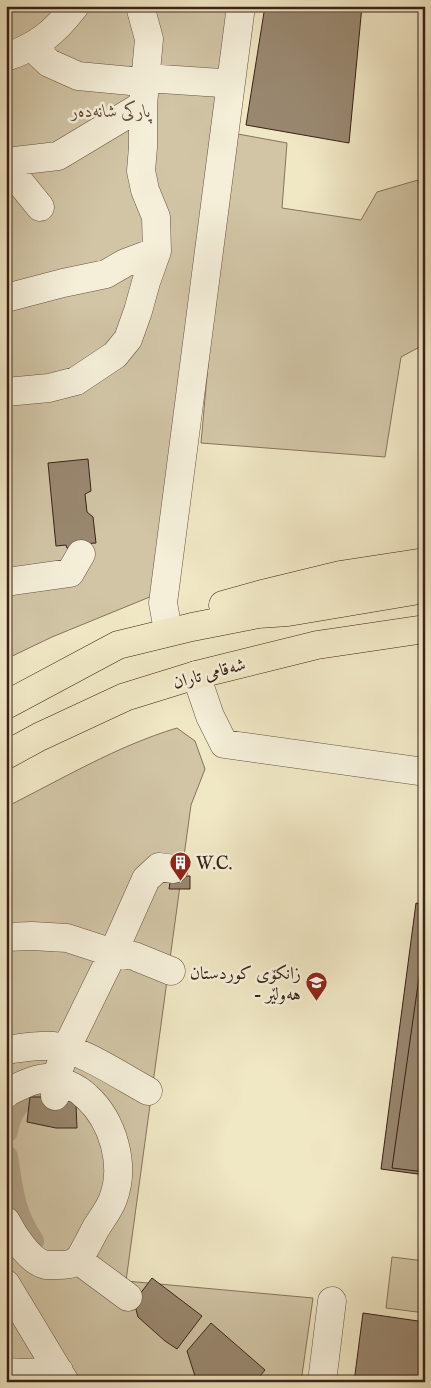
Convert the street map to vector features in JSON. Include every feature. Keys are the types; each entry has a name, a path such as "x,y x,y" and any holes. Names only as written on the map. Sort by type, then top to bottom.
{"main road":[{"path":"6,705 118,645 210,608 340,576 425,562"},
{"path":"118,645 192,627 258,614 288,612 425,588"},
{"name":"شەقامی تاران","path":"6,755 39,737 125,697 196,675 317,645 425,629"}],"street":[{"path":"6,57 32,47 48,36 75,6"},
{"path":"6,392 49,388 76,381 115,354 128,339 138,311 157,251 156,217 144,190 141,172 143,105 149,39 140,6"},
{"path":"167,625 163,603 241,6"},
{"path":"32,47 49,63 78,76 131,81 146,78 221,83"},
{"path":"40,207 6,164 58,156 143,105"},
{"path":"6,298 106,274 125,263 157,251"},
{"path":"6,582 70,573 81,554"},
{"path":"196,675 210,716 224,744 425,772"},
{"path":"55,1089 66,1048 114,953 146,879 159,868 174,869"},
{"path":"6,937 67,938 114,953 134,956 171,971"},
{"path":"6,1050 22,1047 52,1046 66,1048 102,1065 148,1091"},
{"path":"6,1094 22,1085 38,1080 55,1089 81,1091 96,1105 112,1134 118,1164 114,1197 108,1211 97,1226 78,1260 67,1265 49,1256 30,1254 14,1237 6,1221"},
{"path":"78,1260 128,1297"},
{"path":"6,1284 62,1376"},
{"path":"322,1382 332,1301"},
{"path":"6,1372 62,1376"}],"green space":[{"name":"پارکی شانەدەر","path":"6,6 232,6 157,594 52,637 6,659"},
{"path":"238,134 287,143 282,208 361,220 377,192 418,180 425,201 425,344 401,357 385,457 201,443 214,298"},
{"path":"177,728 195,741 205,769 191,805 126,1281 313,1298 301,1382 6,1382 6,807 111,754 155,735"},
{"path":"392,1257 425,1261 425,1313 386,1308"}],"building":[{"path":"265,6 362,6 349,143 246,125"},
{"path":"88,459 91,491 85,494 87,512 93,517 96,543 81,544 72,551 66,545 56,546 48,463"},
{"name":"W.C.","path":"171,876 190,876 190,889 169,889"},
{"path":"416,903 425,905 425,1175 381,1169"},
{"path":"425,935 425,1172 392,1168"},
{"path":"30,1097 48,1097 67,1100 76,1104 77,1128 56,1128 27,1122"},
{"path":"152,1278 202,1316 177,1349 138,1317 134,1302"},
{"path":"363,1313 425,1322 425,1382 354,1382"},
{"path":"211,1323 265,1370 255,1382 202,1382 195,1376 187,1351"}],"waterway":[{"path":"6,1131 11,1115 19,1102 32,1094 49,1091"},
{"path":"6,1157 11,1191 17,1211 32,1241"}],"place":[{"name":"W.C.","path":"180,882"},
{"name":"زانکۆی کوردستان - هەولێر","path":"317,1002"}]}
